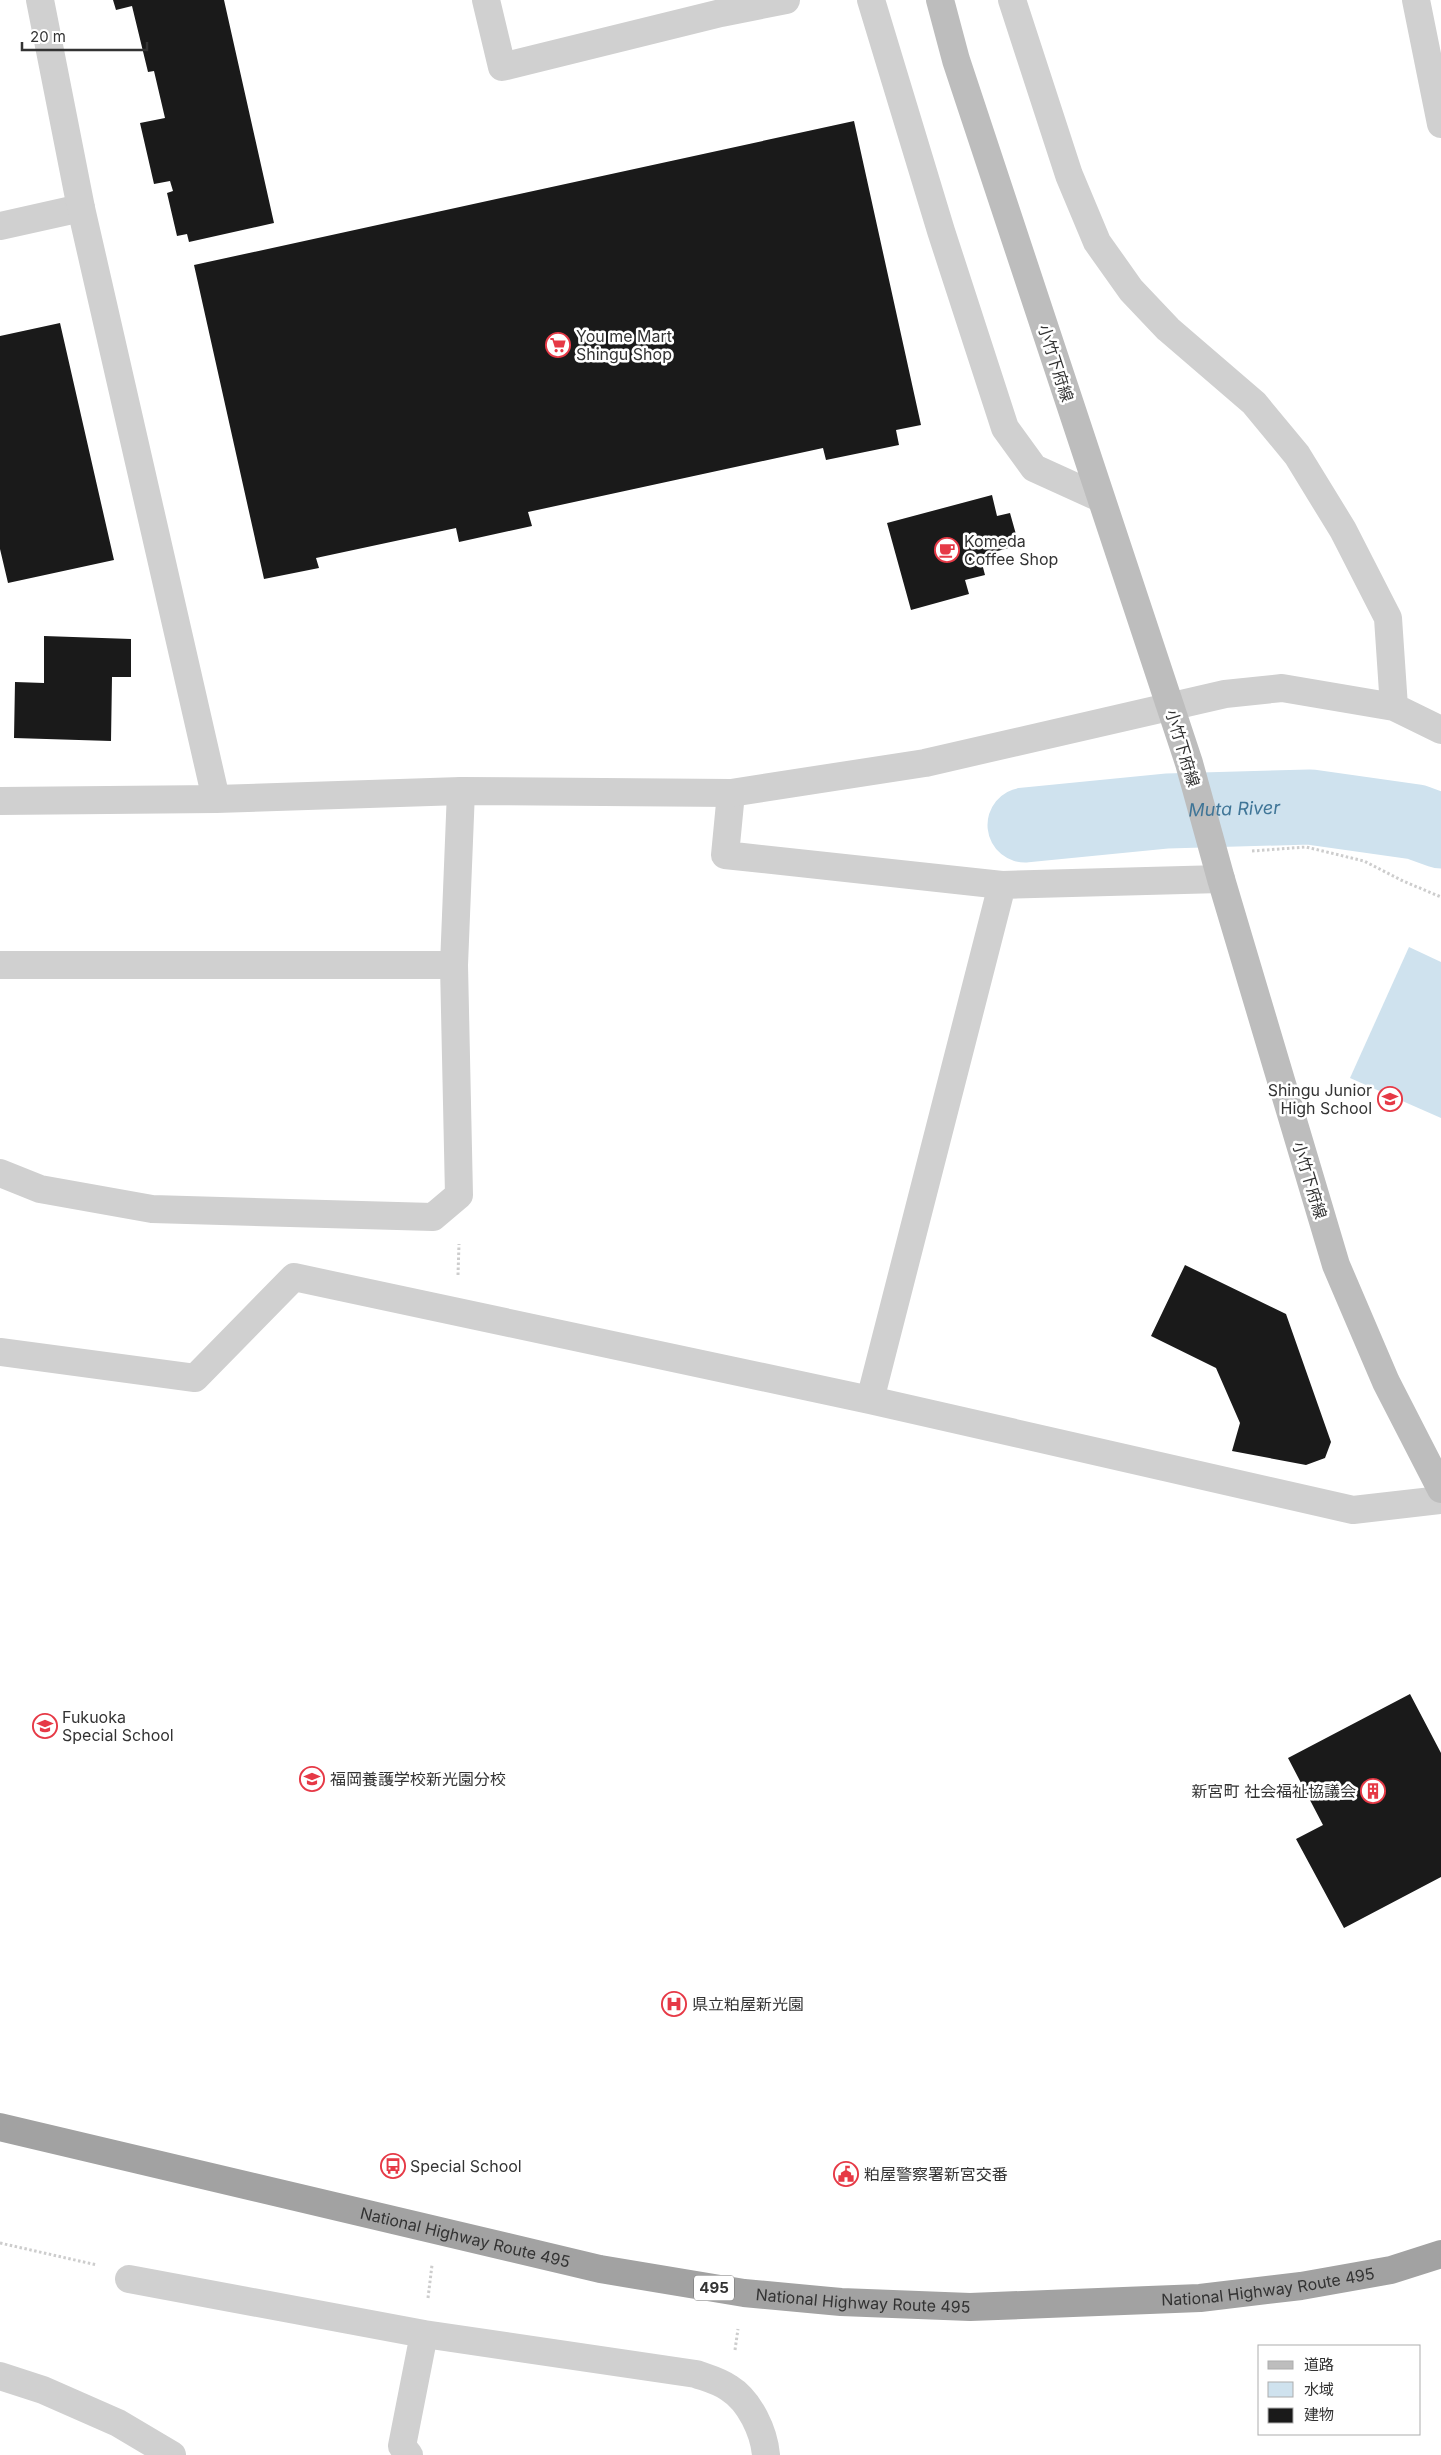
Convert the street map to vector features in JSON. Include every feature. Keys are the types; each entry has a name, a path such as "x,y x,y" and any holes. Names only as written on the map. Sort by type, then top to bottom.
{"highway":[{"name":"National Highway Route 495","path":"0,2127 600,2269 744,2293 841,2302 970,2308 1200,2298 1301,2286 1391,2270 1441,2254"}],"main road":[{"name":"小竹下府線","path":"940,0 956,60 1189,763 1336,1265 1386,1382 1441,1489"}],"street":[{"path":"40,0 81,208 216,799"},
{"path":"486,0 502,67 719,7 786,0"},
{"path":"871,0 941,230 1005,428 1034,468 1100,498"},
{"path":"1012,0 1069,175 1097,242 1131,290 1168,329 1254,403 1297,455 1343,530 1388,618 1394,707"},
{"path":"1416,0 1441,124"},
{"path":"0,226 81,208"},
{"path":"0,801 216,799 461,791 731,793 925,763 1225,694 1282,688 1394,707 1441,730"},
{"path":"0,1173 40,1189 152,1209 433,1216 459,1195 454,965 461,791"},
{"path":"731,793 725,855 1002,885 1218,866"},
{"path":"870,1400 1002,885"},
{"path":"0,965 454,965"},
{"path":"0,1352 195,1378 294,1277 870,1400 1353,1510 1441,1500"},
{"path":"129,2279 424,2334 696,2374 730,2388 747,2406 764,2437 766,2455"},
{"path":"410,2455 402,2446 424,2334"},
{"path":"0,2376 43,2390 118,2423 172,2455"}],"path":[{"path":"1218,866 1306,847 1364,861 1403,881 1441,897"},
{"path":"458,1311 459,1195"},
{"path":"424,2334 436,2231"},
{"path":"0,2243 100,2266 129,2279"},
{"path":"730,2388 744,2293"}],"water":[{"path":"1409,947 1441,962 1441,1118 1350,1078"}],"building":[{"path":"113,0 224,0 274,223 189,242 187,234 177,236 167,193 173,191 170,181 154,184 140,123 165,118 154,71 148,72 132,6 116,10"},
{"name":"You me Mart Shingu Shop","path":"854,121 921,425 896,430 899,445 826,460 823,448 528,512 532,526 459,542 456,528 316,558 319,568 264,579 194,265"},
{"path":"60,323 114,560 8,583 0,549 0,336"},
{"name":"Komeda Coffee Shop","path":"992,495 997,516 1010,513 1019,545 980,556 985,575 965,580 969,594 911,610 887,523"},
{"path":"44,636 131,639 131,677 112,677 111,741 14,738 15,682 44,683"},
{"path":"1185,1265 1286,1314 1331,1442 1325,1458 1306,1465 1232,1451 1240,1423 1216,1368 1151,1336"},
{"name":"新宮町 社会福祉協議会","path":"1410,1694 1441,1753 1441,1877 1344,1928 1296,1839 1323,1825 1288,1758"}],"waterway":[{"name":"Muta River","path":"1025,825 1167,811 1310,807 1416,822 1441,831"}],"place":[{"name":"You me Mart Shingu Shop","path":"558,345"},
{"name":"Komeda Coffee Shop","path":"947,550"},
{"name":"Shingu Junior High School","path":"1390,1099"},
{"name":"Fukuoka Special School","path":"45,1726"},
{"name":"福岡養護学校新光園分校","path":"312,1779"},
{"name":"新宮町 社会福祉協議会","path":"1373,1791"},
{"name":"県立粕屋新光園","path":"674,2004"},
{"name":"Special School","path":"393,2166"},
{"name":"粕屋警察署新宮交番","path":"846,2174"}]}
